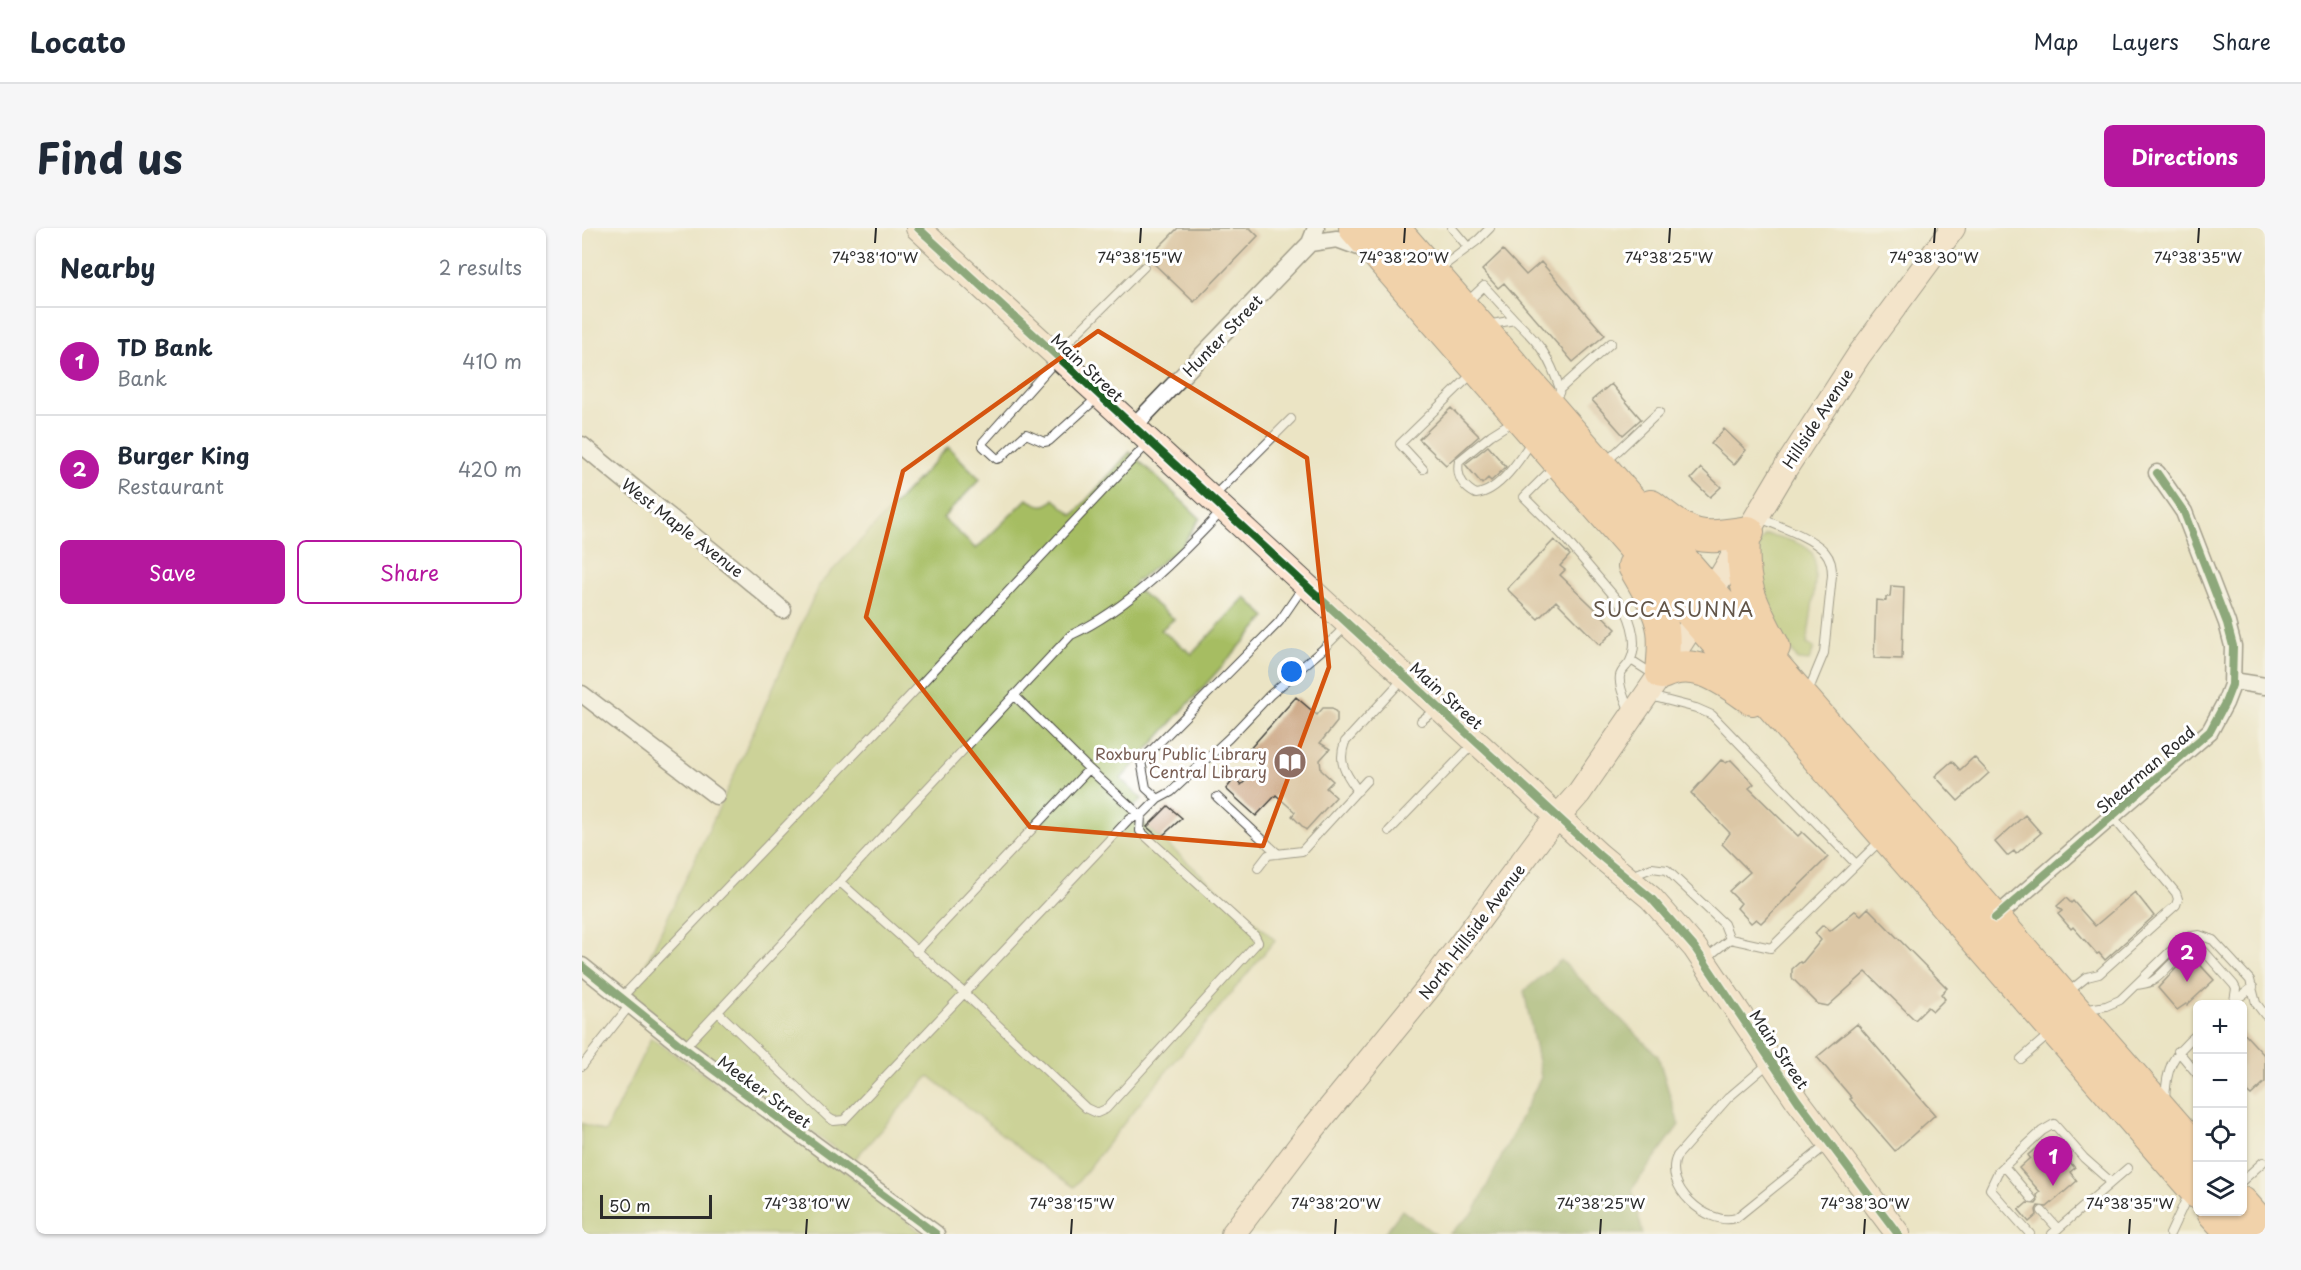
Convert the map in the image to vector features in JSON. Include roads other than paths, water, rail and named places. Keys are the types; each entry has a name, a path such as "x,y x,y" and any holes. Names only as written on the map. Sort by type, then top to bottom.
{"highway":[{"path":"1355,228 1479,368 1543,412 1603,468 1665,517 1690,533 1707,537 1750,529 1743,571 1749,597 1784,664 1795,704 1886,836 2065,1012 2164,1113 2193,1146"},
{"path":"1393,228 1433,274 1475,306 1543,412 1560,461 1601,508 1704,607 1995,918 2193,1187"},
{"path":"1603,468 1704,607"},
{"path":"1601,508 1658,610 1664,632 1656,682"},
{"path":"1656,682 1681,668 1697,668 1795,704"},
{"path":"2247,1209 2265,1229"},
{"path":"2217,1216 2233,1234"}],"street":[{"name":"Main Street","path":"918,228 1405,676 1430,714 1476,741 1558,817 1651,898 1704,961 1829,1143 1898,1234"},
{"name":"Hillside Avenue","path":"1704,607 1785,469 1858,355 1953,228"},
{"name":"Hunter Street","path":"1141,434 1313,235 1337,239 1366,249 1384,261"},
{"name":"West Maple Avenue","path":"582,446 783,610"},
{"name":"Shearman Road","path":"1995,918 2210,731 2225,703 2233,681 2233,646 2227,623 2184,512 2157,473"},
{"name":"North Hillside Avenue","path":"1233,1234 1301,1143 1429,987 1542,835 1579,794 1704,607"},
{"path":"2233,681 2265,686"},
{"path":"582,694 716,796"},
{"name":"Meeker Street","path":"582,966 684,1048 936,1234"}],"lane":[{"path":"1452,228 1468,247"},
{"path":"1433,274 1490,228"},
{"path":"1099,395 1049,441 1044,442 1026,434 996,459 983,446 983,442 1057,357 1144,267"},
{"path":"1475,306 1515,320"},
{"path":"1475,306 1515,320 1551,362 1543,412"},
{"path":"1543,412 1491,435 1460,461 1458,471 1465,486 1476,494 1489,490 1515,465 1543,412 1611,343"},
{"path":"1423,469 1400,444 1479,368"},
{"path":"1603,468 1659,412"},
{"path":"684,1048 1071,635 1089,627 1113,610 1186,550 1217,504 1291,418"},
{"path":"582,1066 625,1001 874,734 1141,434"},
{"path":"1560,461 1524,497 1562,535 1624,609 1633,634 1631,660 1620,675 1620,685 1631,716"},
{"path":"1750,529 1818,546 1829,557 1832,565 1824,653 1795,704"},
{"path":"1158,799 1146,788 1141,761 1279,622 1305,584"},
{"path":"718,1012 829,1118 839,1122 849,1117 1130,818 1141,816 1158,799 1171,792 1229,738 1270,695 1348,624"},
{"path":"1631,660 1656,682 1696,708 1712,715 1855,864"},
{"path":"1358,791 1342,768 1341,752 1345,742 1405,676"},
{"path":"1014,695 1089,769 1141,816"},
{"path":"1389,831 1476,741"},
{"path":"916,952 1089,769"},
{"path":"1258,868 1268,855 1302,851 1367,780"},
{"path":"1217,797 1278,854"},
{"path":"840,882 964,993 1086,1108 1097,1113 1106,1109 1258,942 1255,936 1140,831 1141,816"},
{"path":"2020,1059 2065,1012 2087,977 2099,974 2176,905 2178,899 2176,893 2112,816"},
{"path":"1730,939 1771,948 1886,836"},
{"path":"1627,878 1652,868 1667,870 1724,924 1730,939"},
{"path":"2065,1012 2106,1006 2120,1000 2185,937 2199,935 2213,940 2244,973 2253,987 2256,1003 2265,1015"},
{"path":"1704,961 1730,939"},
{"path":"2134,986 2151,982 2188,950 2198,948 2205,951 2235,985 2232,1000"},
{"path":"2236,1000 2253,987"},
{"path":"2164,1113 2166,1080 2172,1060 2193,1038"},
{"path":"2178,1051 2193,1069"},
{"path":"1771,1061 1728,1098 1677,1156 1674,1162 1674,1173 1681,1190 1689,1201 1716,1218 1726,1221 1736,1218 1829,1143"},
{"path":"2030,1234 1990,1189 1998,1172 2042,1131 2054,1124 2084,1158 2111,1182"},
{"path":"2247,1177 2264,1162"},
{"path":"2004,1166 2032,1199"},
{"path":"2042,1210 2055,1231 2128,1168"},
{"path":"2170,1234 2193,1194"}],"place":[{"name":"Roxbury Public Library Central Library","path":"1290,762"},
{"name":"Burger King","path":"2187,982"},
{"name":"TD Bank","path":"2053,1186"}],"district":[{"name":"SUCCASUNNA","path":"1674,609"}]}
